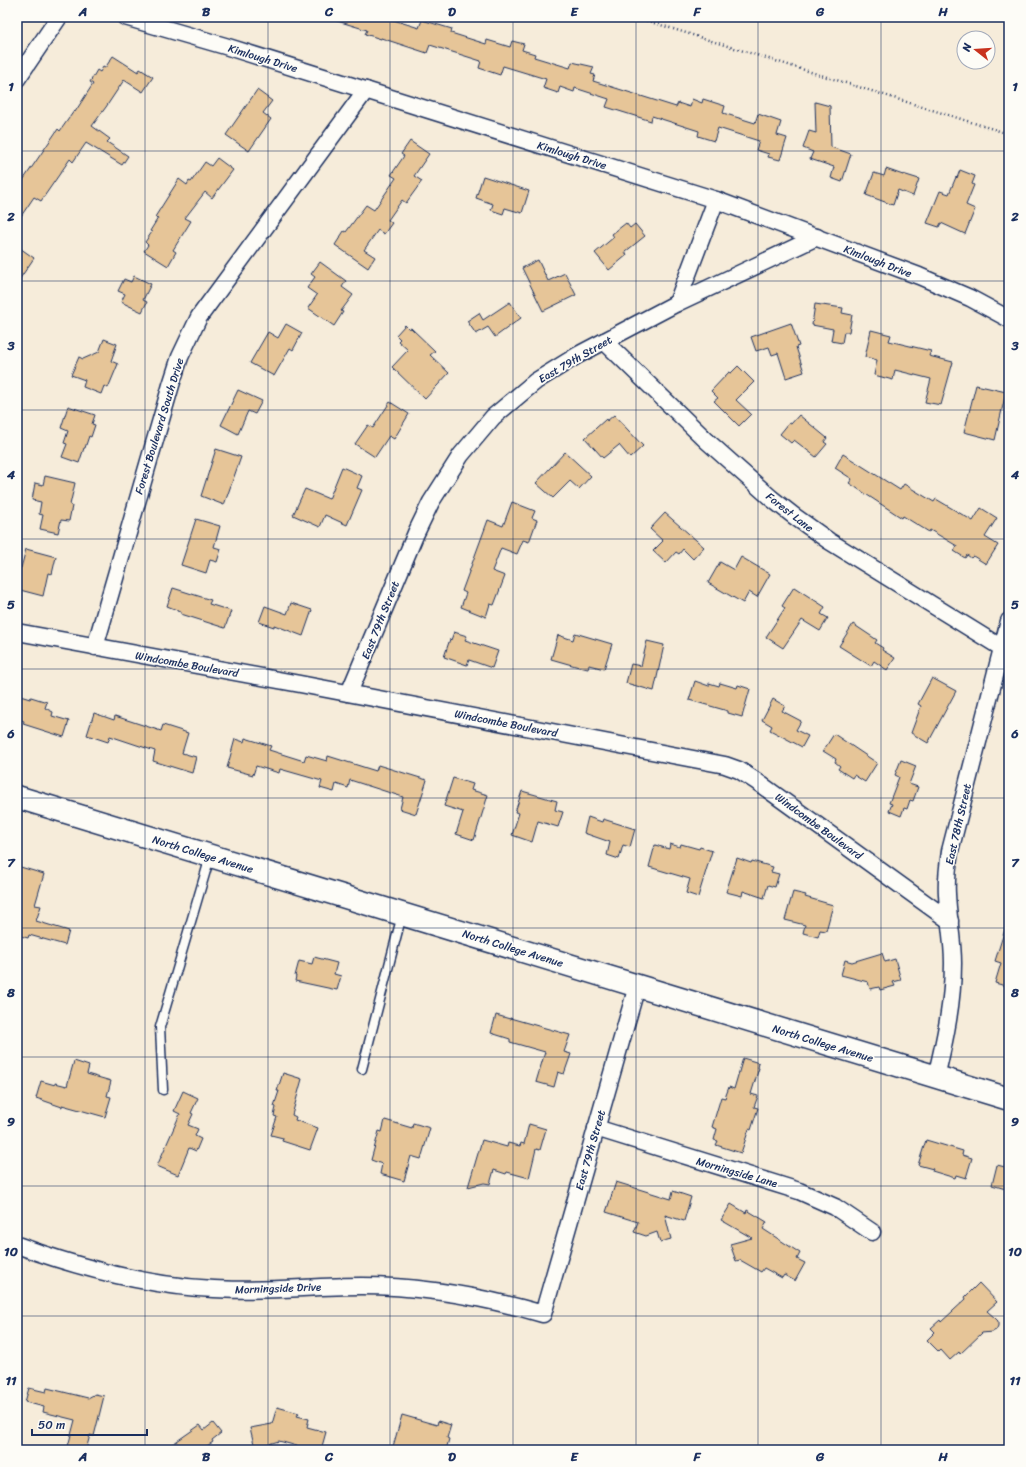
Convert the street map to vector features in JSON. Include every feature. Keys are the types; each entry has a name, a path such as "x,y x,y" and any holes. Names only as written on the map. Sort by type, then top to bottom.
{"main road":[{"name":"North College Avenue","path":"17,797 1009,1099"}],"street":[{"path":"17,78 59,17"},
{"name":"Kimlough Drive","path":"125,17 225,46 716,200 919,276 970,298 1009,319"},
{"name":"Forest Boulevard South Drive","path":"95,647 170,385 183,350 199,318 366,90"},
{"path":"677,303 716,200"},
{"name":"East 79th Street","path":"349,693 424,514 457,460 479,433 509,403 536,381 554,369 604,341 677,303 817,237"},
{"name":"Forest Lane","path":"604,341 707,441 771,498 794,516 829,541 1002,648"},
{"name":"East 78th Street","path":"936,1077 952,993 952,942 946,893 950,851 1009,621"},
{"name":"Windcombe Boulevard","path":"17,632 349,693 729,766 756,781 950,920"},
{"name":"East 79th Street","path":"543,1314 637,986"},
{"name":"Morningside Lane","path":"596,1128 799,1191 835,1207 872,1232"},
{"name":"Morningside Drive","path":"17,1245 87,1268 167,1284 240,1290 348,1286 406,1288 476,1297 543,1314"}],"lane":[{"path":"163,1090 160,1027 210,856"},
{"path":"362,1069 403,915"}],"path":[{"path":"635,17 1009,134"}],"building":[{"path":"335,17 384,17 419,28 422,20 452,29 451,33 486,44 487,40 510,47 512,41 524,44 522,50 535,54 534,57 570,68 572,62 594,67 591,74 595,75 593,81 676,107 678,103 690,107 692,99 702,103 703,99 725,106 723,113 755,123 758,114 781,122 777,135 787,138 780,160 768,157 769,154 756,150 759,141 718,128 714,141 698,136 699,131 652,116 651,121 606,107 609,99 575,88 574,92 560,87 558,93 543,88 546,79 503,66 500,75 479,68 481,61 430,45 427,53 365,34 367,30 334,20"},
{"path":"113,56 138,72 140,69 153,77 143,92 124,80 92,126 110,139 107,142 128,156 122,165 86,143 73,162 70,159 41,201 34,197 17,222 17,189 58,129 60,131 74,111 75,112 93,84 90,82 97,70 100,72 103,67 105,68"},
{"path":"257,90 272,101 263,113 271,119 249,151 226,135"},
{"path":"815,102 830,106 831,147 851,154 842,182 831,178 834,167 810,159 813,152 803,148 809,131 816,133"},
{"path":"410,141 429,154 414,176 422,181 406,203 402,200 388,220 392,223 384,234 378,230 364,250 375,257 368,268 335,245 344,231 346,232 366,205 374,210 396,178 391,175 404,156 401,154"},
{"path":"217,158 233,170 212,198 205,192 185,218 191,221 173,250 176,252 168,266 144,251 148,245 145,242 152,232 150,231 158,218 155,217 179,179 187,185 189,181 191,182 205,162 211,166"},
{"path":"886,169 919,179 913,196 898,190 893,205 866,195 874,173 884,176"},
{"path":"960,170 975,176 972,184 974,185 966,205 975,209 965,234 941,223 939,227 927,223 940,191 949,194"},
{"path":"483,176 529,191 522,213 505,208 503,214 491,210 493,204 476,198"},
{"path":"626,223 630,228 635,224 645,236 625,252 627,255 609,270 595,253 614,237 612,234"},
{"path":"17,246 34,258 17,283"},
{"path":"538,260 548,281 565,273 576,295 543,311 522,268"},
{"path":"320,262 346,281 342,287 353,295 341,311 343,312 334,326 308,308 317,295 307,288 315,277 311,274"},
{"path":"134,276 151,284 143,300 147,302 142,312 121,302 125,294 118,291 124,279 131,282"},
{"path":"510,302 521,318 495,337 488,327 476,334 467,321 479,313 483,320"},
{"path":"815,304 843,308 842,313 852,315 849,332 844,332 842,343 831,341 833,329 812,325"},
{"path":"791,323 799,346 796,347 804,372 786,378 778,353 772,355 769,347 756,351 751,337"},
{"path":"286,324 302,333 293,350 290,348 274,376 250,363 268,332 278,338"},
{"path":"405,325 409,329 411,328 435,351 430,355 449,373 425,399 392,367 408,350 398,341 400,339 396,335"},
{"path":"871,330 891,335 889,341 931,351 929,356 953,362 941,405 925,402 931,379 895,370 893,380 874,375 877,360 865,357"},
{"path":"104,339 117,344 111,361 118,364 108,388 104,386 101,394 83,387 85,380 71,375 79,357 83,359 99,352"},
{"path":"738,366 754,382 736,400 751,414 739,426 714,401 718,398 711,391 729,372 731,373"},
{"path":"976,385 1006,392 995,440 964,432"},
{"path":"238,390 262,401 255,414 248,411 238,434 221,425"},
{"path":"390,402 409,414 394,439 389,436 375,457 355,444 368,425 373,428"},
{"path":"68,406 95,415 92,424 95,425 91,437 89,436 79,463 62,457 67,444 64,443 68,431 61,428"},
{"path":"614,415 643,446 630,458 619,445 603,458 585,438 606,419 607,421"},
{"path":"799,415 827,438 824,442 827,444 816,457 794,440 791,443 780,434 789,423 791,424"},
{"path":"216,449 241,457 224,505 201,496"},
{"path":"565,452 591,476 579,489 570,481 553,498 536,483"},
{"path":"843,454 900,490 904,484 934,502 936,499 973,521 981,508 997,518 985,537 998,545 986,564 973,556 971,558 967,555 965,558 954,551 957,546 930,530 929,532 903,516 902,518 849,483 852,479 835,468"},
{"path":"342,467 362,476 357,488 362,490 347,525 325,515 320,527 293,515 305,489 329,499"},
{"path":"45,476 75,483 70,505 72,506 69,521 61,520 58,533 40,529 43,515 39,514 41,502 32,500 35,483 43,485"},
{"path":"512,502 535,511 532,518 537,520 529,542 523,540 517,554 501,548 492,571 505,576 494,605 490,604 486,617 461,607 466,593 462,591 488,520 503,526"},
{"path":"665,513 704,547 693,559 683,549 679,554 676,552 666,563 653,551 663,541 650,529"},
{"path":"196,519 220,526 214,547 221,549 217,562 210,560 206,573 181,565"},
{"path":"26,549 56,557 52,574 48,573 43,596 20,590 21,587 17,586 17,567 21,568"},
{"path":"741,557 770,574 757,597 749,592 743,603 708,583 720,562 734,570"},
{"path":"794,587 825,607 821,614 828,618 820,631 802,620 783,648 766,637 785,608 782,606"},
{"path":"173,588 211,600 209,604 231,611 225,628 181,614 181,612 167,606"},
{"path":"291,603 312,610 303,636 274,625 274,627 259,622 265,606 287,614"},
{"path":"853,624 877,640 875,643 883,648 882,650 895,658 887,670 874,661 871,666 839,646"},
{"path":"454,632 467,636 465,640 498,651 492,668 469,660 467,665 444,657"},
{"path":"575,633 612,644 604,669 589,665 588,669 551,659 558,635 573,640"},
{"path":"647,641 664,645 654,691 626,683 631,664 641,666"},
{"path":"932,678 956,691 928,743 911,733 921,706 918,704"},
{"path":"695,681 709,686 709,683 719,686 720,683 737,688 738,685 750,689 742,717 728,713 728,711 689,700"},
{"path":"17,695 30,699 31,697 47,702 45,708 53,712 52,716 69,721 64,737 23,724 24,721 17,719"},
{"path":"773,699 785,706 782,711 801,721 796,730 808,736 802,747 770,730 772,726 762,720"},
{"path":"94,713 114,720 115,716 161,731 163,725 188,733 182,753 196,757 192,773 153,761 155,751 110,736 108,742 87,735"},
{"path":"834,734 877,763 865,782 854,775 852,778 838,769 840,766 835,762 836,759 823,751"},
{"path":"245,738 271,746 269,750 304,761 306,755 327,761 328,756 376,771 378,765 427,780 416,814 400,809 403,797 350,780 348,788 336,784 334,792 320,788 322,781 280,769 279,773 256,766 253,775 227,768 235,739 244,742"},
{"path":"901,760 916,766 909,784 918,787 913,801 910,800 907,809 904,808 901,816 889,811 892,804 889,803 899,777 895,775"},
{"path":"453,778 473,784 471,790 488,795 474,840 456,834 463,812 444,806"},
{"path":"522,791 557,801 555,810 563,812 558,827 538,821 532,842 512,835 519,813 515,812"},
{"path":"588,817 602,822 603,819 635,829 630,847 623,845 619,859 607,855 610,842 584,833"},
{"path":"670,844 680,847 681,844 699,849 700,847 712,851 698,897 686,893 690,879 649,867 655,845 669,849"},
{"path":"737,858 751,863 752,861 773,867 771,872 779,874 775,887 768,885 764,898 743,891 742,896 726,892"},
{"path":"17,866 44,874 35,905 41,906 36,921 69,931 65,945 29,935 28,938 17,935"},
{"path":"793,892 833,905 826,931 820,930 818,937 803,933 805,925 785,920"},
{"path":"1006,926 1009,927 1009,987 995,983 1001,963 995,961"},
{"path":"882,953 885,962 895,959 901,980 893,982 895,986 880,990 879,987 870,989 868,982 841,975 845,960 852,962"},
{"path":"314,957 337,963 334,974 341,976 337,990 295,981 299,961 312,964"},
{"path":"496,1015 570,1035 564,1052 571,1054 564,1074 558,1072 554,1087 536,1082 545,1052 510,1042 510,1039 491,1033"},
{"path":"743,1058 759,1063 759,1068 751,1094 758,1096 754,1107 758,1108 751,1130 749,1129 741,1153 716,1145 718,1141 714,1140 717,1129 712,1127 721,1097 725,1098 729,1087 734,1089"},
{"path":"74,1061 89,1066 87,1074 111,1081 107,1096 111,1097 105,1117 62,1105 62,1107 36,1098 41,1081 55,1085 55,1083 67,1086"},
{"path":"283,1073 302,1079 292,1115 296,1117 295,1120 318,1128 310,1150 282,1141 283,1138 271,1135 277,1117 274,1116 276,1107 274,1106"},
{"path":"183,1091 198,1098 191,1113 193,1114 188,1125 198,1129 195,1136 201,1139 196,1151 189,1148 178,1175 157,1166 180,1114 174,1111"},
{"path":"385,1120 412,1128 413,1123 430,1128 421,1159 411,1156 404,1181 380,1174 382,1164 371,1160 379,1131 382,1132"},
{"path":"529,1124 546,1129 540,1150 536,1149 529,1178 507,1172 506,1174 494,1170 490,1184 484,1183 468,1187 482,1140 507,1147 508,1143 520,1146 521,1143 524,1144"},
{"path":"926,1140 963,1151 962,1155 972,1158 966,1178 956,1175 955,1178 918,1165"},
{"path":"997,1165 1009,1168 1009,1190 992,1185"},
{"path":"616,1182 671,1199 673,1191 691,1197 684,1221 665,1215 671,1239 660,1242 657,1232 646,1236 634,1232 638,1222 606,1212"},
{"path":"731,1204 746,1213 747,1210 767,1222 763,1229 800,1253 797,1259 805,1263 795,1281 784,1275 782,1278 764,1268 761,1272 740,1260 736,1261 730,1244 752,1238 721,1220"},
{"path":"979,1283 997,1302 987,1311 998,1321 998,1326 996,1330 992,1332 982,1333 960,1354 959,1352 950,1360 941,1350 939,1352 927,1340 935,1332 931,1328 940,1320 941,1322 966,1299 965,1297"},
{"path":"29,1388 46,1392 47,1388 88,1398 95,1394 104,1396 94,1436 90,1435 86,1450 67,1450 75,1420 43,1412 44,1407 25,1402"},
{"path":"277,1407 299,1413 297,1416 309,1419 307,1427 326,1432 321,1450 311,1450 279,1441 255,1448 250,1428 272,1424"},
{"path":"402,1415 437,1425 438,1421 451,1425 447,1438 449,1439 446,1450 392,1450"},
{"path":"213,1423 221,1433 212,1440 213,1442 201,1450 164,1450 200,1425 204,1430"}]}
